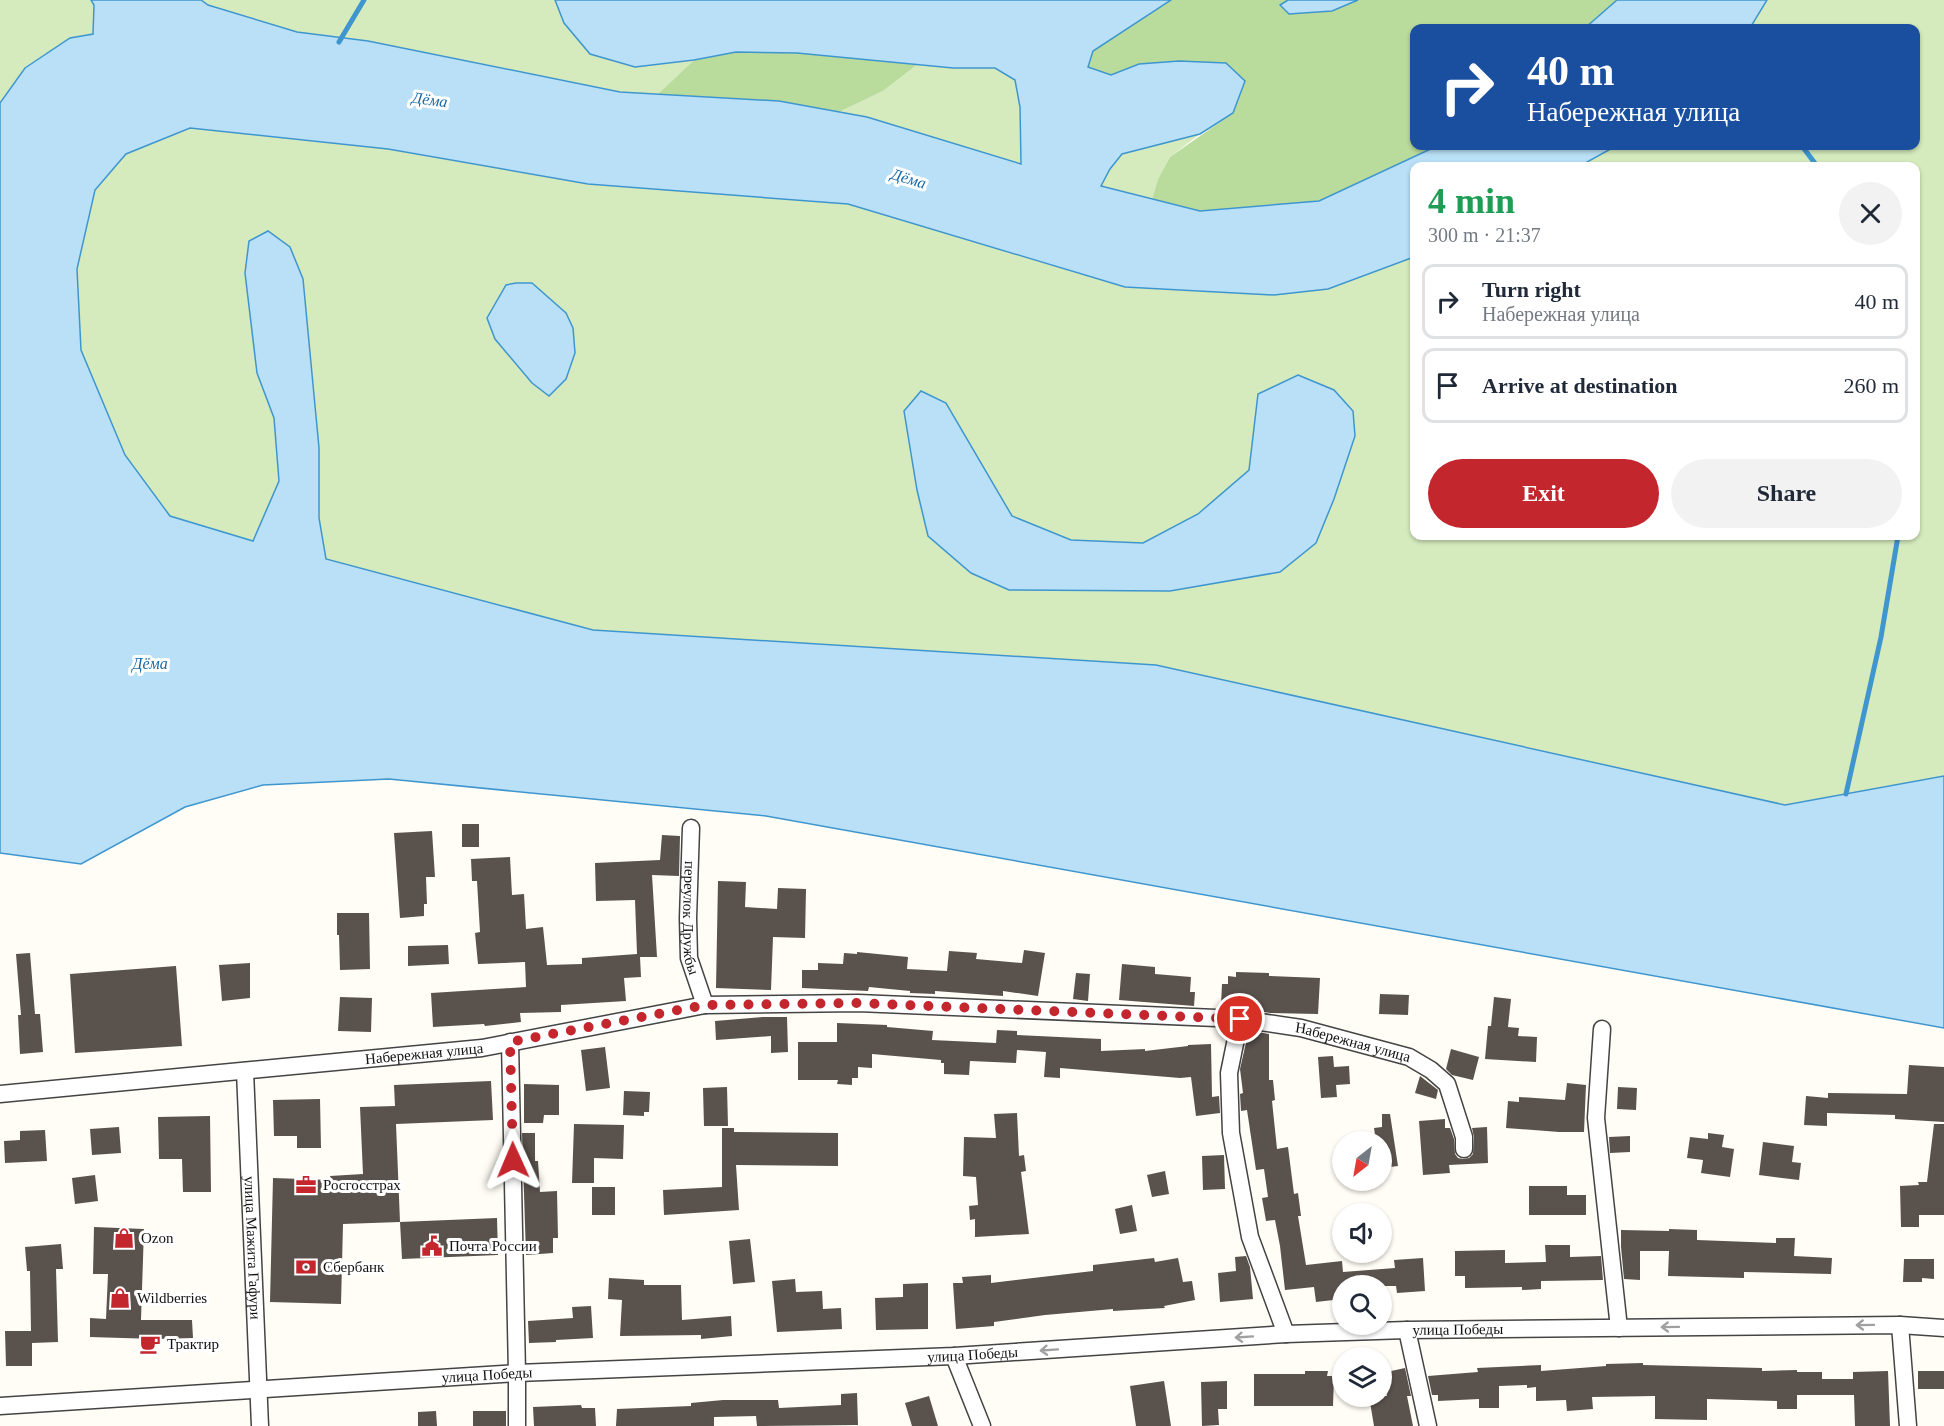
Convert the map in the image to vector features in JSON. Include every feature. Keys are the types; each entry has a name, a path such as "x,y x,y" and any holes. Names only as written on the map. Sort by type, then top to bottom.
{"street":[{"name":"переулок Дружбы","path":"691,828 689,958 705,1005"},
{"name":"Набережная улица","path":"0,1095 482,1048 705,1005 858,1003 1240,1019 1301,1028 1409,1057 1431,1070 1447,1084 1464,1137 1464,1149"},
{"path":"1240,1019 1229,1073 1231,1133 1250,1237 1286,1334"},
{"path":"1602,1029 1596,1118 1619,1328"},
{"path":"510,1042 517,1426"},
{"name":"улица Мажита Гафури","path":"245,1071 260,1426"},
{"path":"1900,1325 1908,1426"},
{"name":"улица Победы","path":"0,1406 517,1372 954,1356 1286,1334 1407,1330 1900,1325 1944,1328"},
{"path":"1407,1330 1428,1426"},
{"path":"954,1356 982,1426"}],"green space":[{"path":"0,0 91,0 94,5 94,34 70,38 25,67 0,103"},
{"path":"201,0 555,0 564,23 635,67 694,60 658,94 620,92 368,41 297,32 208,5"},
{"path":"1171,0 1288,0 1281,5 1290,14 1332,11 1358,0 1617,0 1590,24 1410,24 1410,150 1428,150 1319,201 1200,211 1152,199 1158,179 1170,157 1233,113 1139,64 1111,75 1088,67 1093,51"},
{"path":"1766,0 1944,0 1944,776 1785,805 1156,665 593,630 326,559 319,518 319,448 303,279 257,373 274,418 279,481 253,541 170,516 125,455 81,350 77,269 95,190 126,154 190,128 388,149 588,184 848,204 1125,287 1274,295 1328,289 1410,258 1410,540 1920,540 1920,162 1587,162 1609,150 1920,150 1920,24 1751,24"},
{"path":"736,52 797,53 918,64 883,91 839,112 779,101 658,94 694,60"},
{"path":"918,64 953,68 996,68 1015,80 1020,107 1021,164 867,117 839,112 883,91"},
{"path":"1200,134 1170,157 1158,179 1152,199 1101,186 1110,169 1122,154"}],"water":[{"name":"Дёма","path":"91,0 201,0 208,5 297,32 368,41 620,92 779,101 867,117 1021,164 1020,107 1015,80 995,68 953,68 797,53 736,52 635,67 590,54 564,23 555,0 1171,0 1093,51 1088,67 1111,75 1139,64 1179,61 1226,63 1245,81 1233,113 1200,134 1122,154 1110,169 1101,186 1200,211 1319,201 1428,150 1609,150 1587,162 1410,162 1410,258 1328,289 1274,295 1125,287 848,204 588,184 388,149 190,128 126,154 95,190 77,269 81,350 125,455 170,516 253,541 279,481 274,418 257,373 245,273 249,241 268,231 290,247 303,279 319,448 319,518 326,559 593,630 1156,665 1785,805 1944,776 1944,1028 766,816 389,779 263,785 185,807 81,864 0,853 0,103 25,68 70,38 93,34 94,5"},
{"path":"1288,0 1358,0 1332,11 1289,14 1280,5"},
{"path":"1617,0 1767,0 1752,24 1590,24"},
{"path":"532,283 566,313 573,328 575,353 566,379 549,396 532,383 495,339 487,318 506,285"},
{"path":"1298,375 1334,390 1353,411 1355,436 1334,499 1316,543 1280,572 1170,591 1009,590 971,573 928,536 917,490 904,411 921,391 946,403 1012,516 1071,540 1143,543 1198,514 1249,470 1258,394"}],"building":[{"path":"462,824 479,824 479,847 462,847"},
{"path":"432,831 435,877 426,877 427,904 424,904 424,916 400,918 394,833"},
{"path":"662,835 680,836 679,876 652,875 657,957 640,957 641,977 624,978 626,1001 561,1005 561,1012 520,1013 521,1022 485,1026 484,1024 433,1027 431,993 526,987 525,962 478,964 475,933 480,932 477,881 472,881 471,859 510,857 512,895 524,894 526,929 543,927 547,965 582,964 582,958 637,954 635,900 596,901 595,863 660,860"},
{"path":"718,881 746,882 745,907 777,909 778,888 806,889 805,938 773,937 771,990 716,988"},
{"path":"337,913 369,913 370,969 340,970"},
{"path":"448,945 449,964 408,966 408,946"},
{"path":"1024,950 1045,953 1038,996 1003,991 1003,996 935,991 935,994 910,993 910,991 869,987 868,991 802,988 802,970 818,970 818,963 843,964 844,953 857,954 857,952 908,957 907,969 947,971 949,951 977,953 976,959 1022,963"},
{"path":"30,953 35,1014 40,1014 43,1052 20,1054 18,1015 21,1015 16,954"},
{"path":"250,963 250,998 222,1001 219,965"},
{"path":"1122,964 1155,967 1155,974 1191,977 1190,992 1195,992 1194,1006 1119,1000"},
{"path":"176,966 182,1046 75,1053 70,974"},
{"path":"1236,972 1320,978 1318,1014 1270,1013 1252,1010 1253,1006 1221,1005 1222,984 1228,984 1228,976 1236,977"},
{"path":"1076,973 1090,974 1088,1001 1073,999"},
{"path":"1380,994 1409,995 1408,1015 1379,1014"},
{"path":"340,997 372,998 371,1032 338,1031"},
{"path":"1494,997 1511,999 1508,1027 1519,1028 1518,1036 1537,1037 1536,1062 1485,1059"},
{"path":"787,1017 788,1052 771,1053 771,1036 716,1040 715,1021"},
{"path":"837,1023 887,1025 887,1027 933,1031 932,1040 996,1043 997,1030 1017,1031 1017,1035 1101,1039 1101,1051 1145,1049 1145,1051 1211,1044 1212,1097 1219,1096 1220,1113 1196,1116 1191,1077 1060,1068 1060,1078 1044,1077 1046,1052 1017,1050 1016,1063 970,1061 969,1075 944,1074 944,1063 941,1063 941,1060 872,1054 872,1068 858,1067 858,1078 852,1078 852,1085 837,1084 838,1080 798,1080 798,1042 837,1042"},
{"path":"1252,1031 1269,1034 1269,1080 1273,1080 1275,1100 1272,1101 1277,1149 1288,1147 1294,1194 1298,1193 1301,1216 1298,1216 1306,1265 1342,1263 1343,1272 1395,1268 1394,1260 1423,1258 1425,1291 1397,1293 1396,1286 1392,1286 1392,1275 1332,1275 1332,1300 1316,1302 1314,1287 1285,1290 1275,1220 1266,1221 1262,1198 1268,1197 1264,1169 1256,1170 1247,1110 1241,1111 1240,1094 1243,1093 1240,1069 1248,1034 1252,1034"},
{"path":"605,1047 610,1088 586,1091 581,1050"},
{"path":"1451,1049 1479,1057 1473,1080 1452,1075 1446,1069"},
{"path":"1333,1056 1334,1067 1349,1066 1350,1084 1336,1085 1337,1097 1321,1098 1318,1057"},
{"path":"1909,1065 1944,1067 1944,1122 1895,1119 1895,1115 1827,1113 1827,1126 1804,1125 1806,1096 1828,1098 1828,1093 1907,1094"},
{"path":"1420,1076 1438,1090 1436,1099 1415,1093"},
{"path":"491,1081 493,1120 396,1124 400,1222 343,1224 341,1304 270,1302 273,1178 331,1180 330,1176 363,1174 360,1107 395,1106 394,1085"},
{"path":"1567,1083 1586,1085 1584,1132 1506,1128 1508,1101 1519,1102 1519,1097 1565,1100"},
{"path":"524,1084 559,1085 559,1115 544,1115 543,1123 524,1123"},
{"path":"727,1087 728,1126 704,1126 703,1088"},
{"path":"1618,1087 1637,1088 1636,1110 1617,1109"},
{"path":"624,1091 650,1092 649,1112 644,1112 644,1116 623,1115"},
{"path":"320,1099 321,1148 297,1148 297,1136 274,1136 273,1100"},
{"path":"1017,1113 1019,1156 1024,1155 1026,1171 1021,1172 1029,1234 975,1237 975,1219 970,1220 969,1206 978,1205 976,1177 963,1176 964,1137 996,1138 994,1114"},
{"path":"1382,1114 1390,1114 1398,1166 1392,1167 1392,1131 1374,1131 1374,1128 1382,1127"},
{"path":"210,1116 211,1192 183,1192 182,1159 159,1159 158,1117"},
{"path":"1445,1119 1445,1128 1450,1128 1454,1139 1455,1154 1458,1158 1463,1159 1473,1154 1472,1128 1487,1127 1488,1163 1449,1165 1450,1173 1423,1175 1419,1121"},
{"path":"574,1124 624,1125 623,1159 594,1158 594,1183 572,1183"},
{"path":"1934,1124 1944,1124 1944,1215 1919,1215 1919,1227 1901,1227 1900,1186 1927,1182"},
{"path":"119,1127 121,1153 92,1155 90,1129"},
{"path":"722,1128 734,1128 734,1132 838,1133 838,1166 736,1165 739,1210 664,1215 663,1190 722,1187"},
{"path":"45,1130 47,1161 5,1163 4,1141 20,1140 20,1131"},
{"path":"522,1133 535,1133 535,1161 538,1161 540,1192 557,1191 558,1238 553,1238 553,1253 526,1255"},
{"path":"1708,1133 1724,1135 1722,1147 1734,1149 1730,1177 1701,1173 1703,1160 1687,1158 1690,1137 1708,1139"},
{"path":"1630,1136 1630,1152 1610,1153 1609,1137"},
{"path":"1763,1142 1794,1146 1792,1162 1801,1163 1799,1180 1759,1175"},
{"path":"1224,1155 1225,1189 1203,1190 1202,1156"},
{"path":"1165,1171 1169,1194 1152,1197 1147,1175"},
{"path":"95,1175 98,1201 75,1204 72,1178"},
{"path":"1529,1186 1567,1186 1567,1195 1586,1195 1586,1215 1529,1215"},
{"path":"592,1187 615,1187 615,1215 592,1215"},
{"path":"1132,1205 1137,1231 1120,1234 1115,1209"},
{"path":"497,1218 498,1255 402,1259 400,1222"},
{"path":"94,1227 144,1229 141,1320 192,1320 193,1338 90,1337 90,1318 106,1319 108,1274 93,1274"},
{"path":"1669,1229 1697,1230 1697,1240 1776,1243 1776,1238 1795,1238 1794,1256 1832,1258 1831,1274 1744,1272 1744,1278 1668,1276 1669,1251 1640,1251 1640,1280 1624,1279 1621,1230 1669,1231"},
{"path":"750,1239 755,1282 733,1284 729,1241"},
{"path":"61,1244 63,1269 56,1269 58,1342 32,1343 32,1366 6,1366 5,1331 31,1331 30,1271 27,1271 25,1247"},
{"path":"1545,1245 1570,1245 1570,1257 1601,1256 1603,1280 1541,1281 1541,1289 1522,1290 1522,1287 1465,1288 1465,1276 1455,1276 1455,1251 1505,1250 1505,1263 1546,1262"},
{"path":"1246,1256 1250,1267 1253,1299 1220,1302 1218,1273 1236,1271 1235,1257"},
{"path":"1154,1258 1155,1262 1178,1258 1183,1282 1192,1281 1195,1300 1164,1306 1165,1308 1113,1311 1113,1309 1045,1315 994,1322 994,1326 956,1329 953,1283 963,1283 962,1277 991,1275 991,1283 1093,1271 1093,1265"},
{"path":"1904,1259 1934,1259 1934,1279 1922,1278 1922,1282 1903,1282"},
{"path":"609,1278 644,1280 644,1285 681,1285 682,1320 731,1316 732,1336 701,1339 701,1335 620,1336 622,1300 608,1299"},
{"path":"795,1279 796,1292 822,1291 823,1309 841,1308 842,1329 777,1332 772,1281"},
{"path":"928,1283 928,1329 876,1330 875,1298 903,1297 903,1284"},
{"path":"591,1306 593,1338 529,1343 528,1321 573,1318 572,1307"},
{"path":"1643,1363 1643,1365 1762,1368 1762,1371 1822,1372 1822,1379 1853,1379 1853,1372 1888,1371 1890,1426 1855,1426 1854,1395 1797,1395 1797,1409 1777,1409 1777,1401 1707,1399 1707,1420 1655,1419 1655,1396 1592,1397 1593,1409 1567,1411 1566,1400 1536,1401 1536,1387 1527,1388 1527,1385 1499,1386 1499,1408 1479,1408 1479,1399 1438,1401 1438,1395 1432,1395 1428,1376 1478,1372 1477,1368 1541,1365 1541,1371 1606,1366 1606,1364"},
{"path":"1405,1368 1411,1396 1407,1396 1413,1426 1374,1426 1371,1407 1392,1407 1392,1371"},
{"path":"1305,1371 1328,1371 1327,1376 1332,1376 1332,1406 1254,1406 1254,1374 1305,1374"},
{"path":"1918,1371 1944,1371 1944,1389 1918,1389"},
{"path":"1164,1381 1171,1426 1136,1426 1130,1386"},
{"path":"1227,1381 1227,1409 1218,1409 1219,1425 1202,1426 1201,1382"},
{"path":"857,1393 858,1425 757,1426 756,1416 714,1417 714,1426 616,1426 617,1409 691,1406 691,1403 723,1400 778,1400 779,1408 841,1405 841,1394"},
{"path":"929,1396 938,1426 912,1426 905,1403"},
{"path":"581,1405 582,1408 595,1408 596,1426 534,1426 533,1407"},
{"path":"436,1411 437,1426 418,1426 418,1412"},
{"path":"473,1411 506,1411 506,1426 473,1426"}],"waterway":[{"path":"339,42 364,0"},
{"path":"1805,150 1814,162"},
{"path":"1846,794 1881,637 1897,540"}],"place":[{"name":"Росгосстрах","path":"306,1185"},
{"name":"Ozon","path":"124,1238"},
{"name":"Почта России","path":"432,1246"},
{"name":"Сбербанк","path":"306,1267"},
{"name":"Wildberries","path":"120,1298"},
{"name":"Трактир","path":"150,1344"}],"route":[{"path":"513,1160 510,1042 705,1005 858,1003 1240,1019"}]}
